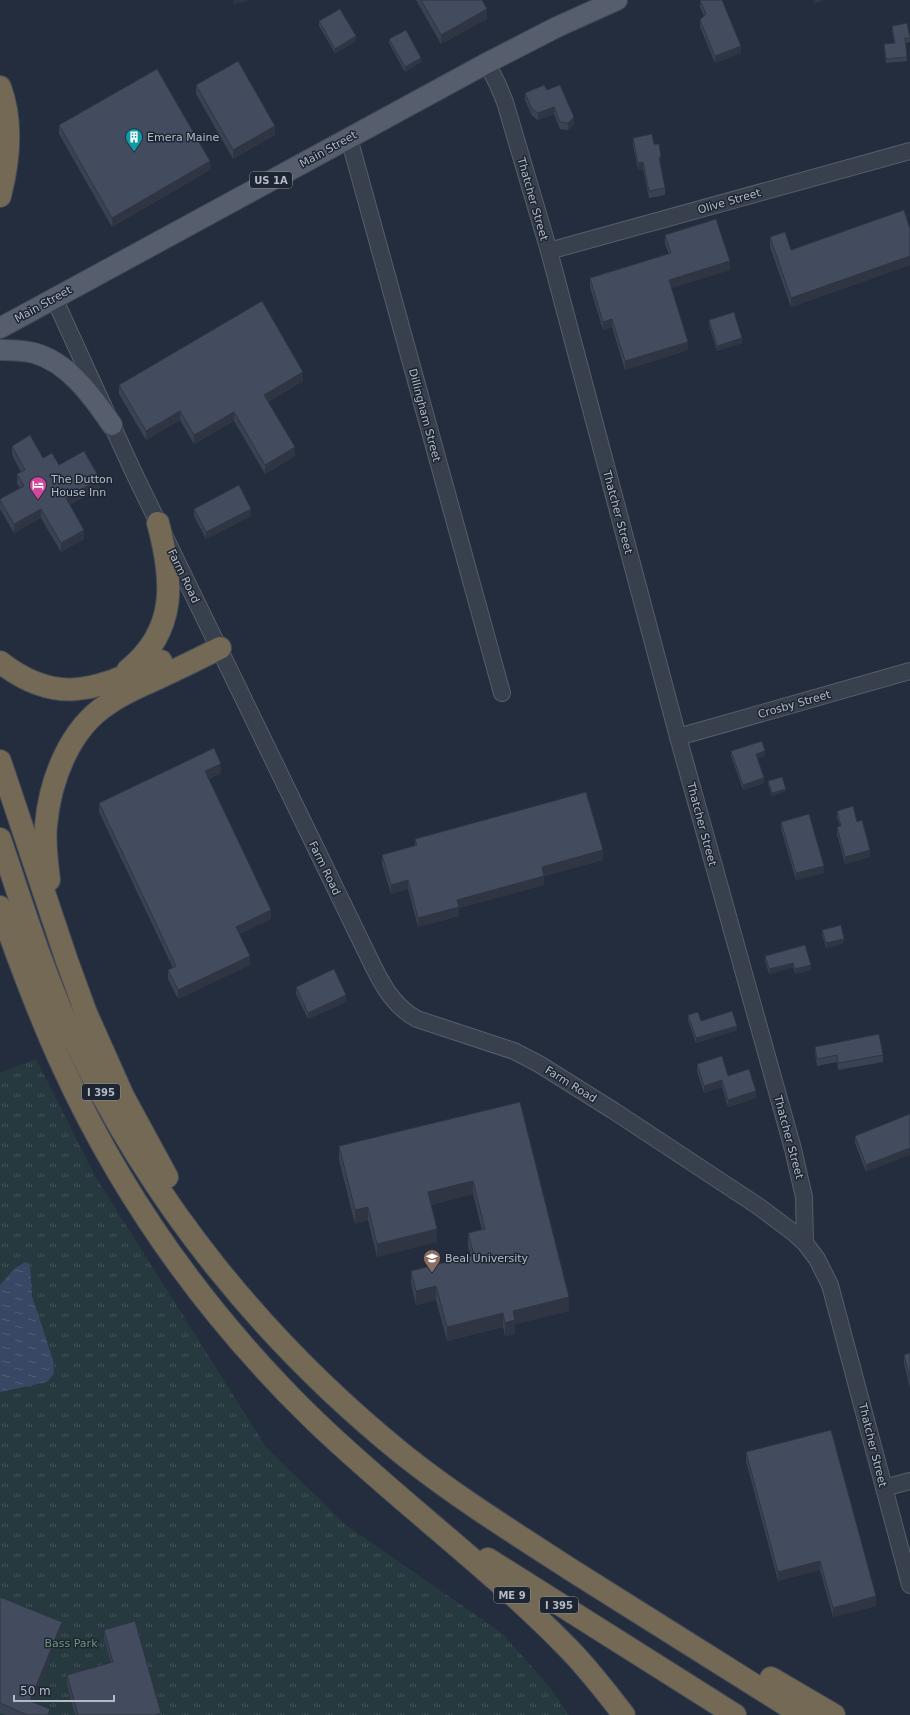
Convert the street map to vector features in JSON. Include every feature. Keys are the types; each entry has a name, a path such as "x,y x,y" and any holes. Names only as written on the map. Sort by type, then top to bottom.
{"highway":[{"path":"0,87 6,111 8,136 7,161 0,196"},
{"path":"111,682 129,670 145,654 160,632 166,617 169,599 168,579 166,556 158,523"},
{"path":"0,662 25,679 52,688 84,689 111,682 187,650 200,647 220,648"},
{"path":"67,961 50,889 46,841 46,826 50,800 66,753 82,728 93,715 107,704 124,694 220,648"},
{"path":"0,761 67,961 96,1039 137,1123 190,1216 257,1316"},
{"name":"I 395","path":"0,838 55,996 74,1040 99,1089 131,1145 168,1203 211,1261 257,1316 338,1398 408,1458 448,1488 509,1530 802,1715"},
{"name":"I 395","path":"0,907 34,1000 53,1046 74,1090 108,1154 159,1237 202,1296 233,1334 316,1422 389,1486 448,1531 492,1562 735,1715"},
{"path":"0,953 63,1080 108,1154"},
{"name":"ME 9","path":"389,1486 543,1622 579,1660 624,1715"},
{"path":"630,1607 740,1662 834,1715"}],"main road":[{"name":"Main Street","path":"0,328 487,63 550,30 617,0"},
{"path":"0,350 34,353 55,363 76,380 112,425"}],"street":[{"name":"Thatcher Street","path":"487,63 505,102 549,251 678,737 793,1149 804,1197 805,1244 822,1267 830,1285 910,1585"},
{"name":"Dillingham Street","path":"349,138 502,693"},
{"name":"Olive Street","path":"549,251 910,151"},
{"name":"Farm Road","path":"54,298 158,523 220,648 380,981 397,1004 417,1019 502,1046 538,1064 614,1111 758,1206 805,1244"},
{"name":"Crosby Street","path":"678,737 910,671"},
{"path":"884,1488 910,1481"}],"green space":[{"name":"Bass Park","path":"36,1059 95,1176 266,1447 346,1525 503,1634 549,1686 569,1715 0,1715 0,1073"}],"water":[{"path":"25,1262 30,1265 32,1296 53,1360 54,1374 47,1382 0,1392 0,1285 14,1269"}],"building":[{"path":"421,0 482,0 487,9 441,35"},
{"path":"700,0 722,0 741,46 715,56 700,20 706,14"},
{"path":"340,9 356,36 335,49 319,21"},
{"path":"907,23 910,38 905,38 907,57 886,59 884,44 895,43 892,26"},
{"path":"406,30 421,58 405,67 389,39"},
{"name":"Emera Maine","path":"238,61 275,126 233,150 196,85"},
{"name":"Emera Maine","path":"157,69 210,161 112,218 59,125"},
{"path":"544,85 547,90 560,85 574,117 568,123 560,122 554,107 538,113 532,109 525,93"},
{"path":"652,134 654,144 659,144 661,157 659,157 665,188 649,191 643,162 638,163 633,138"},
{"path":"904,210 910,229 910,256 791,298 770,237 785,232 791,250"},
{"path":"716,219 730,261 669,280 688,342 625,361 612,319 603,322 590,278 671,253 665,235"},
{"path":"262,301 303,372 264,395 295,447 265,465 234,412 194,435 180,411 146,431 119,385"},
{"path":"734,312 742,338 717,346 709,320"},
{"name":"The Dutton House Inn","path":"30,435 43,458 52,453 59,465 84,451 100,479 66,498 84,530 61,543 41,509 14,524 0,500 24,486 17,474 25,470 12,446"},
{"path":"239,485 251,509 206,532 194,509"},
{"path":"762,741 765,751 756,754 764,778 743,785 731,751"},
{"path":"214,748 221,764 205,771 271,910 236,927 250,956 178,990 168,970 176,966 99,803"},
{"path":"782,777 786,789 772,793 768,781"},
{"path":"586,792 603,850 542,867 544,876 457,900 459,907 418,918 408,880 391,885 382,855 417,845 415,839"},
{"path":"853,806 857,822 862,820 870,850 845,857 837,827 841,826 837,811"},
{"path":"809,814 824,866 796,873 781,822"},
{"path":"841,925 844,939 826,943 822,930"},
{"path":"805,945 811,965 795,969 793,963 769,969 765,956"},
{"path":"334,969 346,995 308,1013 296,987"},
{"path":"732,1011 737,1026 696,1038 688,1015 698,1012 701,1021"},
{"path":"879,1034 883,1055 838,1063 837,1055 817,1059 815,1047"},
{"path":"722,1056 728,1076 749,1069 756,1091 728,1100 722,1080 704,1086 697,1064"},
{"name":"Beal University","path":"520,1102 569,1297 513,1311 515,1320 505,1323 503,1313 447,1327 436,1286 416,1291 411,1271 474,1255 468,1233 485,1229 473,1181 428,1192 437,1229 377,1244 368,1207 355,1210 339,1146"},
{"path":"910,1114 910,1148 866,1165 855,1136"},
{"path":"910,1353 910,1379 904,1355"},
{"path":"831,1430 876,1596 833,1608 820,1561 778,1572 746,1452"},
{"path":"0,1597 62,1622 30,1701 50,1709 48,1715 27,1715 0,1703"},
{"path":"135,1621 161,1713 155,1715 78,1715 67,1675 113,1662 104,1630"}],"place":[{"name":"Emera Maine","path":"134,152"},
{"name":"The Dutton House Inn","path":"38,500"},
{"name":"Beal University","path":"432,1273"}]}
